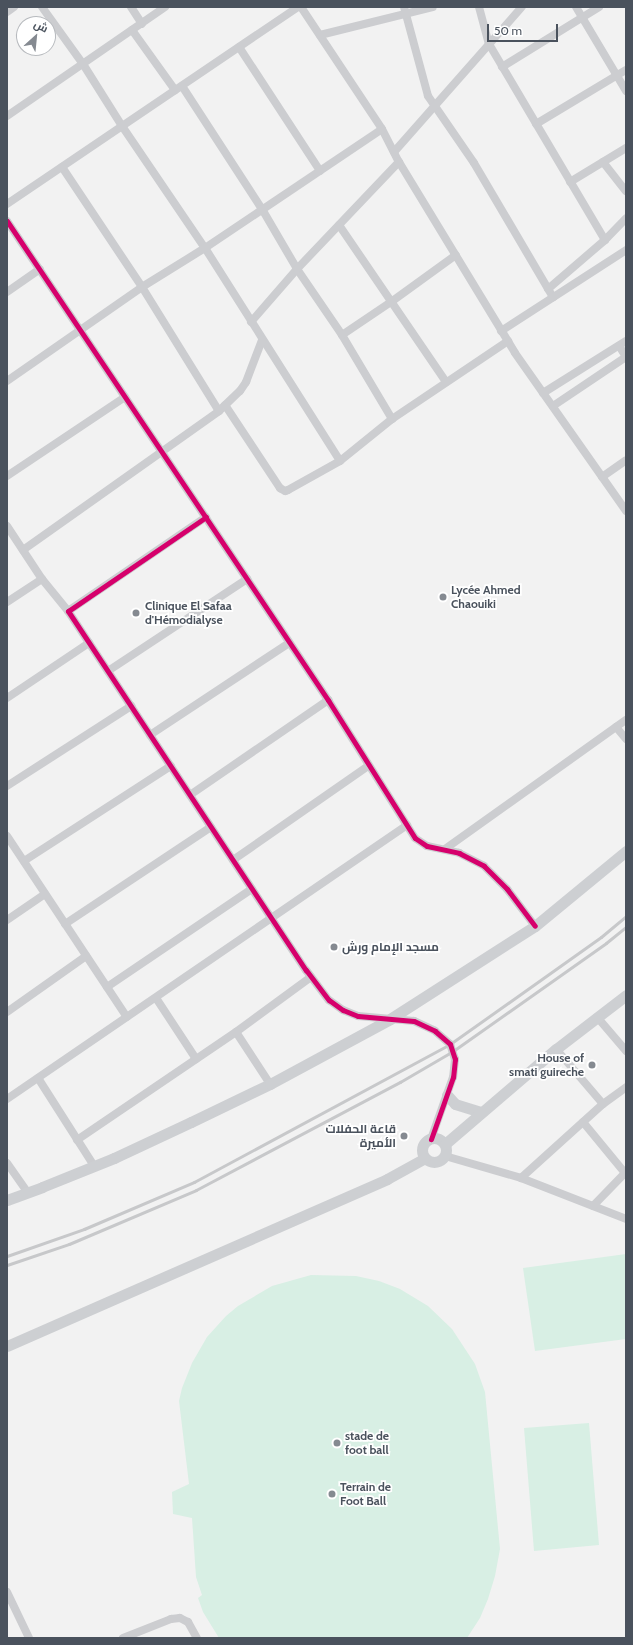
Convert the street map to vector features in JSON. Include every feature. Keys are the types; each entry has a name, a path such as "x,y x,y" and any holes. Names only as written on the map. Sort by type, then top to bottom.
{"street":[{"path":"7,12 14,7"},
{"path":"42,7 83,64 122,126 205,248 340,461"},
{"path":"131,7 142,24"},
{"path":"7,116 165,7"},
{"path":"7,204 300,7 382,129 399,162 508,341 626,511"},
{"path":"320,35 404,10 433,7"},
{"path":"479,7 489,44 605,240"},
{"path":"394,152 522,7"},
{"path":"576,7 626,91"},
{"path":"502,67 599,7"},
{"path":"404,10 425,90 434,106 474,163 553,297"},
{"path":"132,30 178,88 262,209 297,269 342,335 392,419"},
{"path":"239,47 320,170"},
{"path":"536,124 626,70"},
{"path":"7,381 142,287 205,248 382,129"},
{"path":"570,182 626,148"},
{"path":"251,322 297,269 399,162"},
{"path":"603,162 626,192"},
{"path":"62,167 142,287 219,411"},
{"path":"548,288 605,240 626,218"},
{"path":"7,221 328,700 368,766 420,843 427,846 445,849 471,858 484,866 507,889 535,926"},
{"path":"339,225 446,382"},
{"path":"502,331 626,250"},
{"path":"342,335 456,255"},
{"path":"7,292 40,269"},
{"path":"23,550 219,411 240,391 246,382 262,340"},
{"path":"225,405 282,490 288,490 340,461 392,419 508,341"},
{"path":"543,393 622,344 626,357 552,406"},
{"path":"7,476 125,397"},
{"path":"602,477 626,460"},
{"path":"68,611 206,517"},
{"path":"7,526 42,579 68,611 271,918 311,977 329,1000 343,1010 358,1016 414,1021 435,1030 450,1044 453,1051 455,1067 447,1095 431,1139 423,1147 425,1158 428,1161 440,1162 445,1156 445,1144 556,1049 626,994"},
{"path":"7,602 42,579"},
{"path":"108,671 247,579"},
{"path":"7,698 89,643"},
{"path":"150,735 289,643"},
{"path":"190,796 328,700"},
{"path":"7,786 131,706"},
{"path":"445,849 626,720"},
{"path":"616,727 626,739"},
{"path":"24,861 171,766"},
{"path":"233,860 368,766"},
{"path":"7,1099 407,825"},
{"path":"65,924 211,826"},
{"path":"7,836 127,1017"},
{"path":"7,1200 94,1166 270,1084 390,1019 535,926 626,850"},
{"path":"106,987 252,889"},
{"path":"7,920 45,894"},
{"path":"7,1012 86,956"},
{"path":"77,1140 236,1032 311,977"},
{"path":"156,998 196,1059"},
{"path":"597,1017 626,1051"},
{"path":"236,1032 270,1084"},
{"path":"556,1049 603,1104"},
{"path":"38,1078 94,1166"},
{"path":"521,1178 603,1104 626,1087"},
{"path":"447,1095 455,1104 481,1112"},
{"path":"583,1122 625,1172 593,1206"},
{"path":"431,1139 439,1139 445,1144"},
{"path":"445,1156 521,1178 626,1218"},
{"path":"7,1346 387,1179 425,1158"},
{"path":"7,1163 28,1193"},
{"path":"7,1592 29,1638"},
{"path":"123,1638 171,1619 180,1618 188,1622 197,1638"}],"green space":[{"path":"626,1254 626,1339 535,1351 523,1268"},
{"name":"stade de foot ball","path":"311,1275 356,1276 379,1281 400,1289 428,1306 452,1329 475,1364 485,1392 500,1549 495,1576 488,1599 480,1618 467,1638 219,1638 203,1612 198,1598 202,1595 196,1577 192,1518 173,1514 172,1492 189,1484 179,1401 182,1388 192,1363 207,1337 226,1316 238,1306 272,1286"},
{"path":"589,1423 599,1545 534,1551 524,1428"}],"railway":[{"path":"7,1256 84,1229 194,1182 450,1044 601,937 626,916"},
{"path":"7,1265 69,1244 196,1190 400,1082 453,1051 606,943 626,927"}],"cycle path":[{"path":"7,221 328,700 415,838 427,846 459,853 484,866 507,889 535,926"},
{"path":"206,517 68,611 306,970 329,1000 343,1010 358,1016 414,1021 435,1031 450,1044 455,1059 453,1077 431,1139"}],"place":[{"name":"Lycée Ahmed Chaouiki","path":"443,597"},
{"name":"Clinique El Safaa d'Hémodialyse","path":"136,613"},
{"name":"مسجد الإمام ورش","path":"334,947"},
{"name":"House of smati guireche","path":"592,1065"},
{"name":"قاعة الحفلات الأميرة","path":"404,1136"},
{"name":"stade de foot ball","path":"337,1443"},
{"name":"Terrain de Foot Ball","path":"332,1494"}]}
